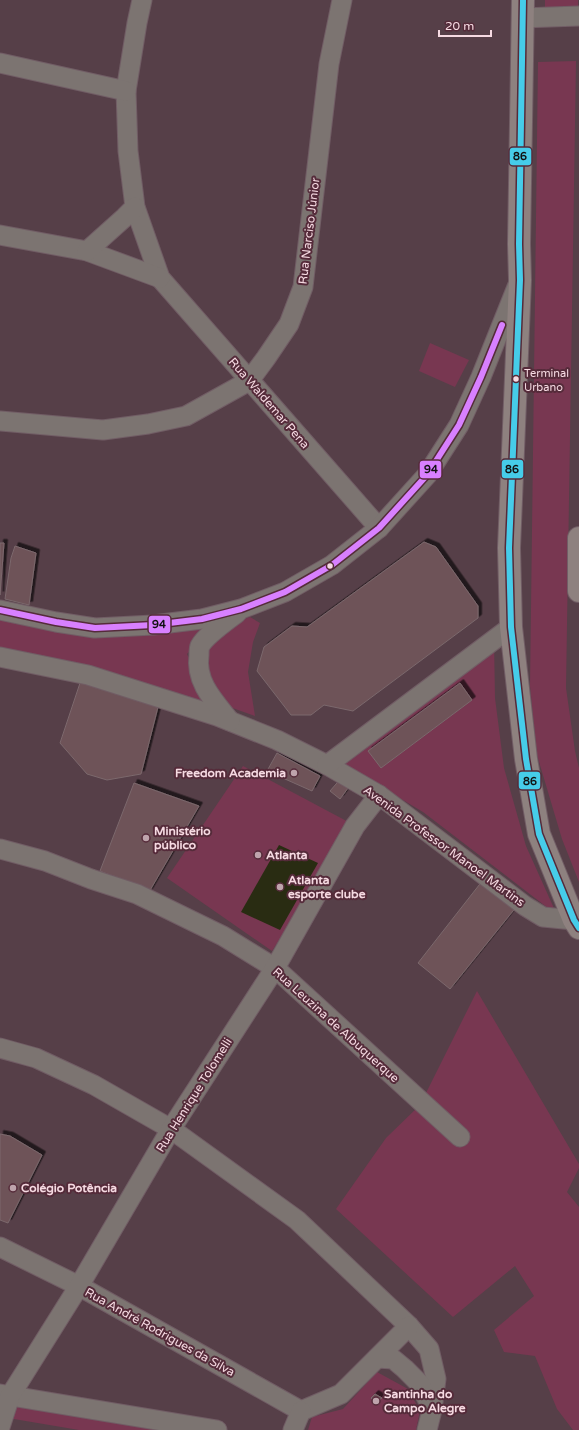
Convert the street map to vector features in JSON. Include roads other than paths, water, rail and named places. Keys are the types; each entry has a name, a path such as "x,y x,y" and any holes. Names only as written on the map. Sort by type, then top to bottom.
{"highway":[{"path":"522,9 519,244 520,280 509,548 511,626 526,759 539,834 577,922"},
{"path":"579,538 579,591"}],"street":[{"path":"142,0 136,23 126,91 128,151 135,207 160,278"},
{"name":"Rua Narciso Júnior","path":"0,421 103,430 148,424 186,416 249,381 288,324 303,287 329,64 342,0"},
{"path":"522,9 579,16"},
{"path":"0,63 126,91"},
{"path":"87,250 135,207"},
{"path":"0,235 87,250 160,278"},
{"name":"Rua Waldemar Pena","path":"160,278 379,528"},
{"path":"0,610 56,622 94,628 153,625 202,619 241,609 285,592 332,565 379,528 427,475 459,425 481,377 520,280"},
{"path":"230,720 208,691 200,677 198,662 200,646 210,635 241,609"},
{"path":"327,764 511,626"},
{"name":"Avenida Professor Manoel Martins","path":"0,657 88,675 230,720 277,740 327,764 379,795 525,906 543,917 577,922"},
{"name":"Rua Henrique Tolomelli","path":"0,1427 5,1395 79,1286 171,1129 275,968 355,826 379,795"},
{"name":"Rua Leuzina de Albuquerque","path":"0,849 44,861 91,879 137,894 223,936 275,968 460,1137"},
{"path":"0,1048 36,1058 94,1085 171,1129 297,1220 408,1326 429,1349 436,1379 432,1410 427,1430"},
{"name":"Rua André Rodrigues da Silva","path":"0,1248 79,1286 301,1411"},
{"path":"293,1430 301,1411 341,1394 408,1326"},
{"path":"377,1358 393,1359 405,1369 420,1384 432,1410"},
{"path":"5,1395 211,1430"},
{"path":"0,1427 13,1430"}],"place":[{"name":"Terminal Urbano","path":"516,379"},
{"name":"Freedom Academia","path":"294,773"},
{"name":"Ministério público","path":"146,838"},
{"name":"Atlanta","path":"258,855"},
{"name":"Atlanta esporte clube","path":"280,887"},
{"name":"Colégio Potência","path":"13,1188"},
{"name":"Santinha do Campo Alegre","path":"376,1401"}]}
